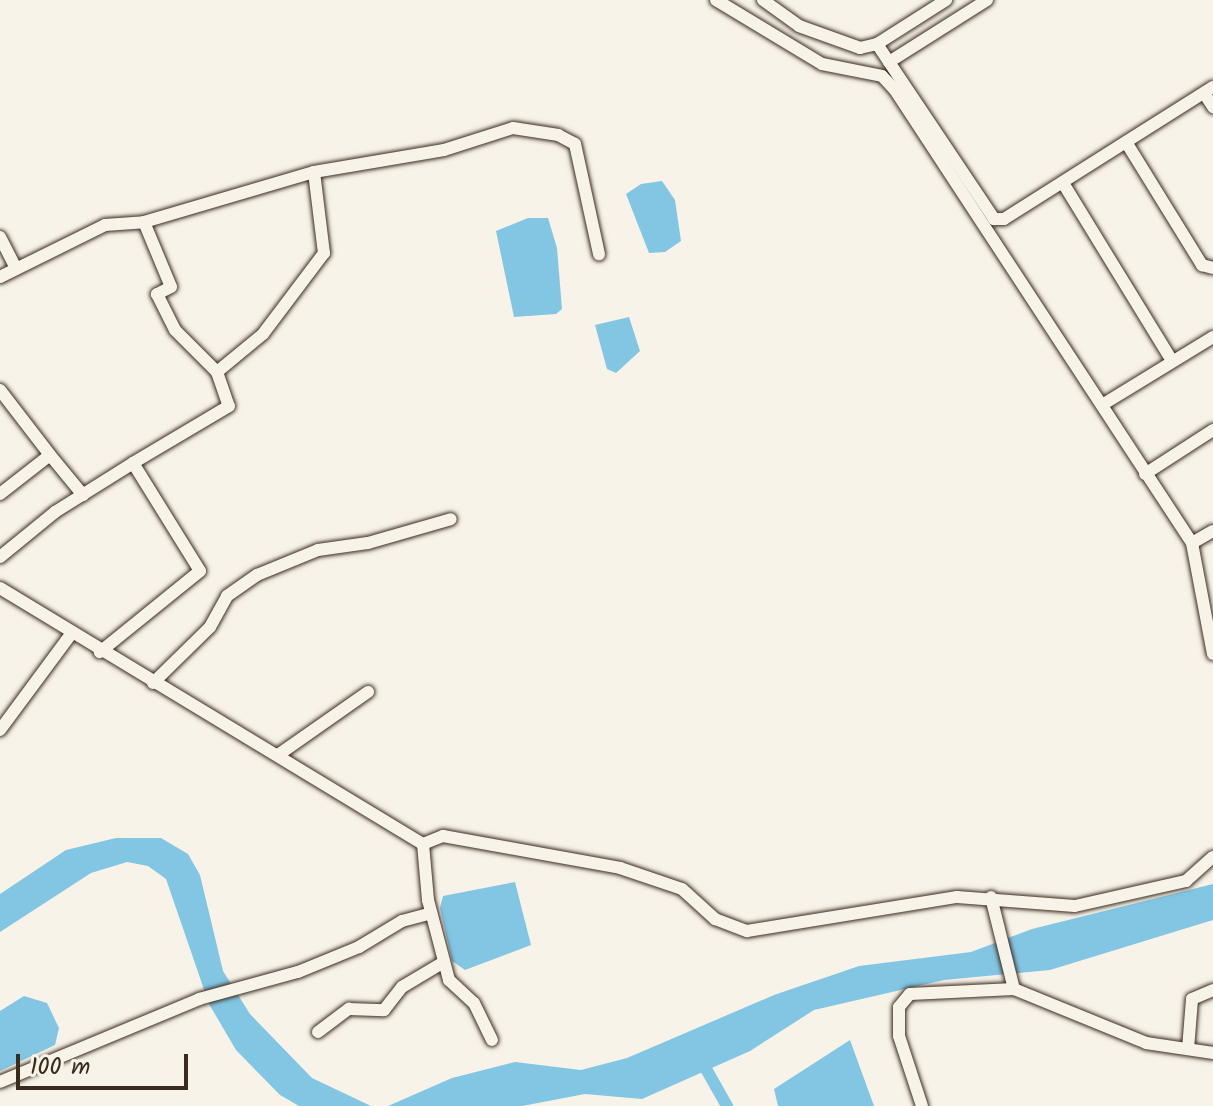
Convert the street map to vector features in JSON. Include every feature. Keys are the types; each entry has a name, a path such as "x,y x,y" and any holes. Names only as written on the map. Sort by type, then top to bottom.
{"street":[{"path":"716,0 822,64 882,76 1192,543 1213,654"},
{"path":"763,0 799,26 860,48 877,44 946,0"},
{"path":"889,62 987,0"},
{"path":"877,44 994,219 1004,219 1209,90 1213,107"},
{"path":"0,277 105,225 144,222 314,172 444,150 513,128 558,135 575,144 599,254"},
{"path":"1126,142 1202,265 1213,268"},
{"path":"217,372 263,334 324,253 314,172"},
{"path":"1063,183 1172,361"},
{"path":"0,557 83,495 229,406 217,372 175,330 157,294 171,287 144,222"},
{"path":"0,237 15,267"},
{"path":"1102,405 1172,361 1210,344"},
{"path":"0,390 83,495"},
{"path":"1145,474 1213,430"},
{"path":"0,494 50,455"},
{"path":"100,652 200,571 133,463"},
{"path":"153,683 210,627 227,596 257,575 318,550 368,543 451,519"},
{"path":"1192,543 1213,531"},
{"path":"0,588 100,652 278,755 423,844"},
{"path":"0,730 71,634"},
{"path":"278,755 368,692"},
{"path":"423,844 443,836 620,868 682,889 715,919 747,931 957,897 991,897 1075,906 1186,881 1213,857"},
{"path":"423,844 431,913 449,980 474,1003 492,1040"},
{"path":"991,897 1013,983"},
{"path":"0,1082 199,999 298,972 359,947 402,921 431,913"},
{"path":"318,1032 349,1009 384,1010 402,987 444,962"},
{"path":"922,1106 899,1036 899,1007 910,994 1013,983 1146,1043 1213,1053"},
{"path":"1188,1049 1192,999 1213,990"}],"water":[{"path":"662,181 675,200 681,241 665,252 649,253 626,194 641,184"},
{"path":"528,218 548,218 557,248 562,309 556,314 514,317 496,231"},
{"path":"629,317 640,351 616,373 607,369 595,325"},
{"path":"116,838 161,838 188,854 200,875 223,971 250,1014 312,1078 371,1106 299,1106 280,1095 236,1050 209,1004 166,879 148,866 127,862 91,873 0,932 0,894 66,850"},
{"path":"515,882 531,945 465,970 452,961 440,908 443,896"},
{"path":"1213,884 1213,920 1050,970 944,980 814,1010 750,1051 642,1099 585,1094 522,1106 388,1106 452,1078 515,1062 581,1070 627,1058 774,995 859,966 971,952 1032,929"},
{"path":"24,996 47,1003 59,1028 55,1045 0,1071 0,1011"},
{"path":"850,1040 874,1106 778,1106 774,1089"}],"waterway":[{"path":"701,1060 727,1106"}]}
